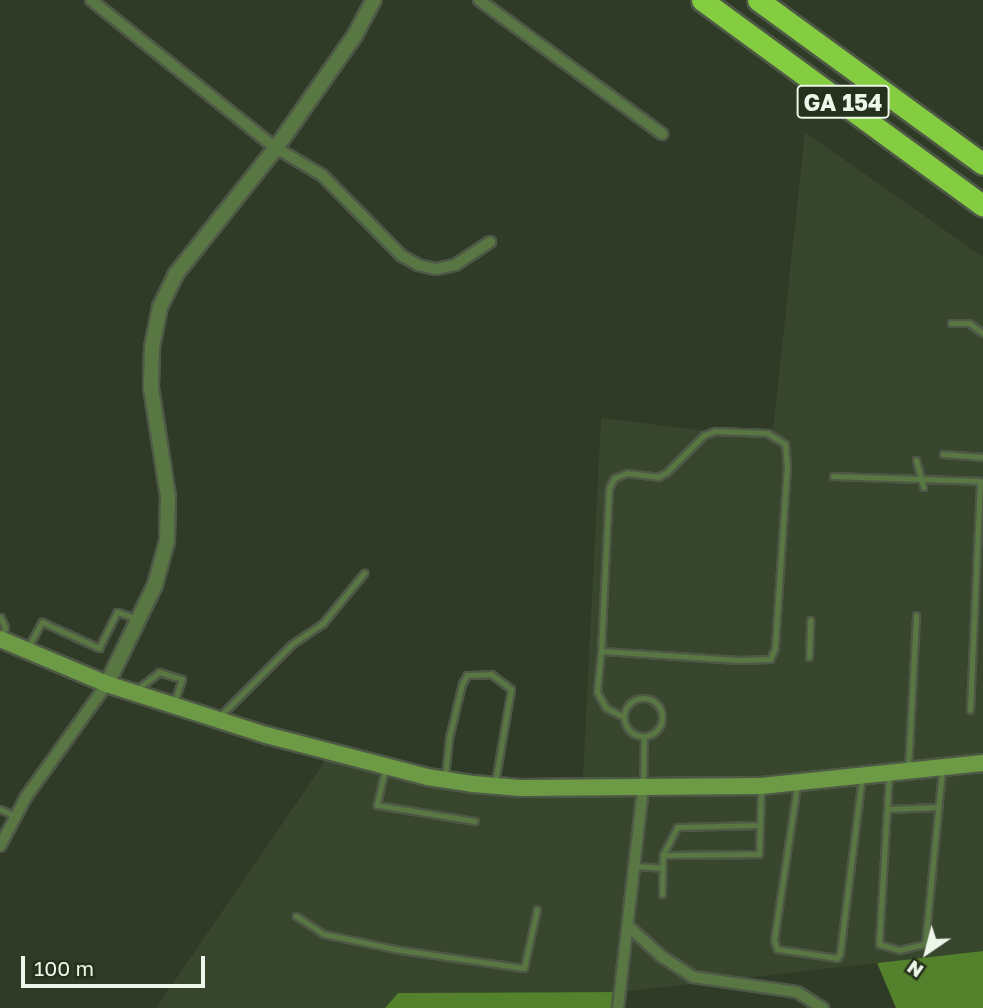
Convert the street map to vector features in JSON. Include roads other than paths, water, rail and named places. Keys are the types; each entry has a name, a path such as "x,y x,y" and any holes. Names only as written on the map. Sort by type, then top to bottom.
{"highway":[{"name":"GA 154","path":"702,0 983,206"},
{"name":"GA 154","path":"758,0 983,164"}],"main road":[{"path":"1,639 107,684 217,719 386,766 444,779 495,786 761,786 908,773 983,763"}],"street":[{"path":"91,0 276,148 322,174 402,256 418,265 436,269 455,265 490,242"},
{"path":"0,846 15,816 107,684 155,585 167,541 168,496 151,387 152,347 160,307 176,274 276,148 355,35 374,0"},
{"path":"479,0 662,134"},
{"path":"618,1008 643,787"},
{"path":"628,926 661,956 693,977 797,992 823,1008"}],"lane":[{"path":"951,323 969,323 983,333"},
{"path":"601,651 738,660 770,659 775,648 787,465 785,443 767,433 715,430 704,435 667,472 658,477 627,473 614,478 608,488 597,692 606,708 624,717 628,729 645,737 656,732 662,721 656,704 645,699 633,701 624,717"},
{"path":"943,454 983,457"},
{"path":"916,460 923,487"},
{"path":"833,476 980,481 970,710"},
{"path":"217,719 292,644 323,623 365,573"},
{"path":"26,650 42,622 99,648 117,611 139,619"},
{"path":"908,773 916,615"},
{"path":"0,617 5,627 1,639"},
{"path":"809,657 810,620"},
{"path":"133,692 159,672 182,680 173,705"},
{"path":"444,779 449,738 462,684 467,675 491,674 511,689 495,786"},
{"path":"643,787 645,737"},
{"path":"386,766 377,805 475,821"},
{"path":"890,774 879,944 899,950 925,944 943,768"},
{"path":"797,783 774,940 777,949 836,958 840,953 862,777"},
{"path":"663,855 759,854 761,786"},
{"path":"887,809 939,807"},
{"path":"0,809 15,816"},
{"path":"662,894 663,855 677,827 722,826 741,829 760,825"},
{"path":"706,826 706,834"},
{"path":"722,826 722,834"},
{"path":"706,846 706,855"},
{"path":"722,846 722,855"},
{"path":"741,846 742,854"},
{"path":"636,866 662,868"},
{"path":"296,916 324,934 400,950 524,968 537,909"}]}
